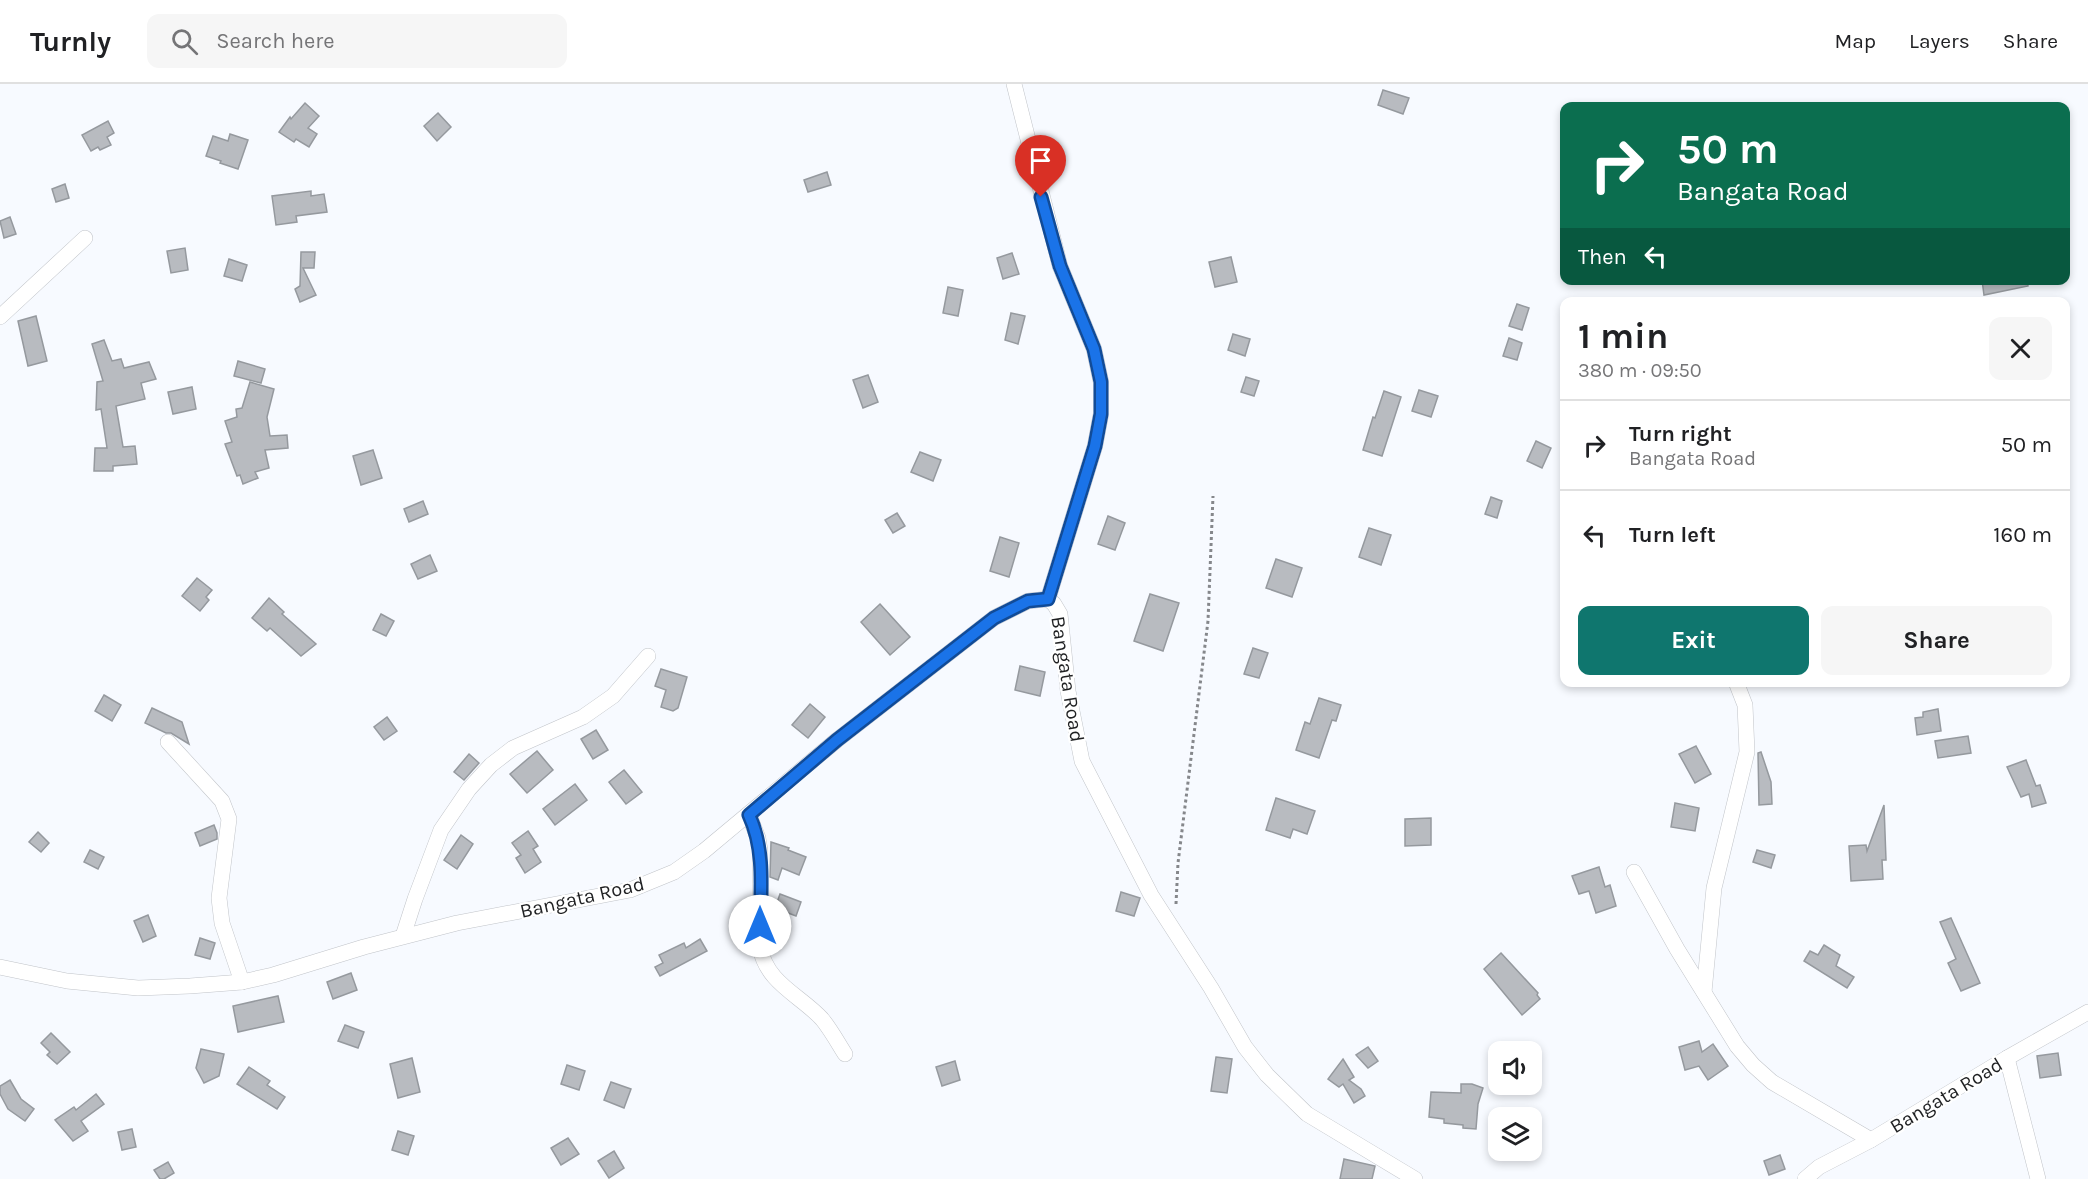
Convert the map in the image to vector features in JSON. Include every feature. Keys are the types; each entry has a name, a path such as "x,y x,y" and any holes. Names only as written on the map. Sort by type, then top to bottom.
{"street":[{"path":"1014,84 1060,266 1094,349 1101,382 1101,414 1095,446 1048,599"},
{"path":"0,317 85,238"},
{"name":"Bangata Road","path":"0,967 66,981 138,988 242,982 457,923 630,890 674,872 704,851 837,740 994,618 1028,601 1048,599 1060,614 1068,691 1082,761 1151,895 1211,988 1245,1047 1267,1075 1307,1114 1415,1179"},
{"path":"403,936 441,830 469,789 491,765 513,748 583,717 613,696 648,656"},
{"path":"1704,992 1714,888 1748,752 1744,705 1738,687"},
{"path":"168,742 222,801 229,819 219,898 222,923 242,982"},
{"path":"749,815 755,828 760,850 762,961 778,981 822,1020 845,1054"},
{"path":"1634,872 1737,1046 1753,1065 1772,1082 1871,1140"},
{"name":"Bangata Road","path":"1805,1179 1819,1167 1871,1140 2088,1012"},
{"path":"2007,1058 2038,1179"}],"path":[{"path":"1175,933 1178,862 1208,621 1213,496"}],"building":[{"path":"1383,90 1409,98 1403,114 1378,105"},
{"path":"305,103 319,116 308,128 317,134 309,147 296,139 294,142 279,132 290,117 291,119"},
{"path":"438,113 451,127 437,141 424,126"},
{"path":"108,121 114,133 107,137 111,145 100,150 98,147 91,151 82,135"},
{"path":"230,134 248,140 238,169 206,156 213,136 228,141"},
{"path":"827,172 831,185 808,192 804,180"},
{"path":"65,184 69,198 56,202 52,189"},
{"path":"311,191 311,196 324,194 327,212 296,216 297,222 276,225 272,196"},
{"path":"10,217 16,234 4,238 0,221"},
{"path":"185,248 188,270 171,273 167,251"},
{"path":"301,252 315,252 314,268 303,268 316,295 300,302 295,289 300,286"},
{"path":"1012,253 1019,274 1003,279 997,258"},
{"path":"1231,257 1237,282 1215,287 1209,262"},
{"path":"229,259 247,265 242,281 224,276"},
{"path":"1983,285 2028,285 2028,286 1984,295"},
{"path":"948,287 963,290 958,316 943,313"},
{"path":"1517,304 1529,308 1522,330 1509,326"},
{"path":"1011,313 1025,316 1018,344 1005,340"},
{"path":"36,316 47,361 28,366 18,321"},
{"path":"1233,334 1250,339 1245,356 1228,350"},
{"path":"1509,338 1522,343 1517,360 1503,356"},
{"path":"104,340 112,361 121,359 124,368 149,362 156,379 141,383 145,399 116,406 123,447 135,446 137,464 113,466 113,471 94,471 95,448 107,448 101,409 96,410 97,382 103,381 92,344"},
{"path":"238,361 265,369 261,383 234,376"},
{"path":"868,375 878,402 863,408 853,380"},
{"path":"1246,377 1259,381 1254,396 1241,392"},
{"path":"250,382 274,389 267,417 270,436 287,435 288,448 265,450 269,468 255,472 258,478 243,484 240,475 237,476 225,444 232,442 225,421 237,417 236,409 242,408"},
{"path":"192,387 196,409 173,414 168,392"},
{"path":"1419,390 1438,396 1431,417 1412,411"},
{"path":"1384,391 1401,397 1382,456 1363,450"},
{"path":"1536,441 1551,448 1542,468 1527,461"},
{"path":"373,450 382,478 361,485 353,456"},
{"path":"920,452 941,460 933,481 911,472"},
{"path":"1491,497 1502,501 1497,518 1485,514"},
{"path":"423,501 428,514 409,522 404,509"},
{"path":"897,513 905,526 893,533 885,520"},
{"path":"1108,516 1125,523 1115,550 1098,544"},
{"path":"1369,528 1391,535 1381,565 1359,557"},
{"path":"1000,537 1019,543 1009,577 990,571"},
{"path":"430,555 437,571 418,579 411,564"},
{"path":"1276,559 1302,568 1292,597 1266,588"},
{"path":"197,578 212,590 206,597 209,600 200,611 182,596"},
{"path":"1150,594 1179,603 1163,651 1134,641"},
{"path":"269,598 284,612 282,614 316,644 301,656 270,628 267,631 252,618"},
{"path":"880,604 910,637 890,655 861,622"},
{"path":"381,614 394,621 386,636 373,630"},
{"path":"1253,648 1268,653 1259,678 1244,674"},
{"path":"1020,666 1045,672 1040,696 1015,690"},
{"path":"661,669 687,677 678,708 673,711 661,707 666,690 655,686"},
{"path":"104,695 121,705 112,721 95,711"},
{"path":"1319,698 1341,705 1336,721 1332,720 1319,758 1296,750 1305,722 1310,724"},
{"path":"810,704 825,717 808,738 792,725"},
{"path":"152,708 182,722 189,744 171,733 145,723"},
{"path":"1938,709 1941,731 1917,735 1915,718 1923,717 1923,712"},
{"path":"387,717 397,731 384,740 374,727"},
{"path":"596,730 608,750 593,759 581,739"},
{"path":"1968,736 1971,753 1938,758 1935,741"},
{"path":"1696,746 1711,774 1695,783 1679,754"},
{"path":"537,751 553,770 527,793 510,774"},
{"path":"1761,752 1771,782 1772,804 1759,805 1758,753"},
{"path":"469,754 479,763 464,780 454,772"},
{"path":"2026,760 2036,786 2040,785 2046,803 2032,807 2029,794 2021,797 2007,767"},
{"path":"624,770 642,792 626,804 609,782"},
{"path":"575,784 587,800 555,825 543,809"},
{"path":"1276,798 1315,811 1307,834 1293,829 1290,838 1266,830"},
{"path":"1675,803 1699,808 1695,831 1671,827"},
{"path":"1884,805 1886,860 1882,860 1883,879 1851,881 1849,846 1866,845 1867,851"},
{"path":"1431,818 1431,845 1405,846 1405,819"},
{"path":"214,825 217,839 200,846 195,833"},
{"path":"528,831 538,846 533,849 541,862 525,873 516,858 521,855 512,843"},
{"path":"38,832 49,843 41,852 29,842"},
{"path":"461,835 473,844 457,869 444,860"},
{"path":"771,842 806,857 799,875 782,868 778,880 770,877"},
{"path":"90,850 104,857 98,869 84,862"},
{"path":"1757,850 1775,855 1771,868 1753,862"},
{"path":"1599,867 1605,887 1610,885 1616,906 1596,913 1589,891 1579,894 1572,876"},
{"path":"1121,892 1140,898 1134,916 1116,911"},
{"path":"780,894 801,902 796,916 775,908"},
{"path":"148,915 156,936 143,942 134,921"},
{"path":"1951,918 1980,983 1961,991 1948,963 1956,959 1940,922"},
{"path":"200,938 215,943 210,959 195,955"},
{"path":"700,939 707,951 660,976 655,967 663,963 659,955 684,943 686,948"},
{"path":"1824,945 1840,955 1836,966 1854,977 1847,988 1804,961 1810,951 1818,955"},
{"path":"1501,953 1538,993 1540,999 1522,1015 1484,969"},
{"path":"351,973 357,990 333,999 327,982"},
{"path":"278,996 284,1022 238,1032 233,1006"},
{"path":"345,1025 364,1032 358,1048 338,1041"},
{"path":"51,1033 70,1052 57,1064 47,1055 50,1052 41,1043"},
{"path":"1699,1041 1702,1052 1713,1044 1728,1066 1708,1080 1699,1066 1685,1070 1679,1047"},
{"path":"1368,1047 1378,1061 1368,1068 1356,1055"},
{"path":"201,1049 224,1054 219,1076 204,1083 196,1068"},
{"path":"2058,1053 2061,1075 2040,1078 2037,1056"},
{"path":"1216,1057 1232,1059 1227,1093 1211,1091"},
{"path":"412,1058 420,1092 398,1098 390,1064"},
{"path":"1343,1059 1354,1077 1349,1080 1361,1089 1365,1096 1354,1103 1343,1084 1339,1087 1328,1079"},
{"path":"955,1061 960,1080 942,1086 936,1067"},
{"path":"567,1065 585,1071 579,1090 561,1084"},
{"path":"249,1067 270,1081 267,1085 285,1097 277,1109 237,1084"},
{"path":"10,1080 21,1099 34,1109 25,1121 8,1109 0,1094 0,1086"},
{"path":"611,1082 631,1089 624,1108 604,1100"},
{"path":"1461,1084 1472,1084 1483,1088 1478,1104 1476,1129 1463,1128 1463,1125 1444,1123 1444,1119 1429,1117 1431,1092 1461,1093"},
{"path":"96,1094 104,1104 81,1121 88,1131 73,1141 55,1120 74,1107 76,1110"},
{"path":"132,1129 136,1147 122,1150 118,1132"},
{"path":"398,1131 414,1136 408,1155 392,1150"},
{"path":"568,1138 579,1154 561,1165 551,1148"},
{"path":"614,1151 624,1168 609,1178 598,1161"},
{"path":"1780,1155 1785,1169 1769,1175 1764,1161"},
{"path":"1344,1159 1375,1166 1372,1179 1340,1179"},
{"path":"168,1162 174,1173 160,1179 154,1170"}],"route":[{"path":"760,926 760,850 755,828 749,815 837,740 994,618 1028,601 1039,598 1048,599 1095,446 1101,414 1101,382 1094,349 1060,266 1041,197"}]}
